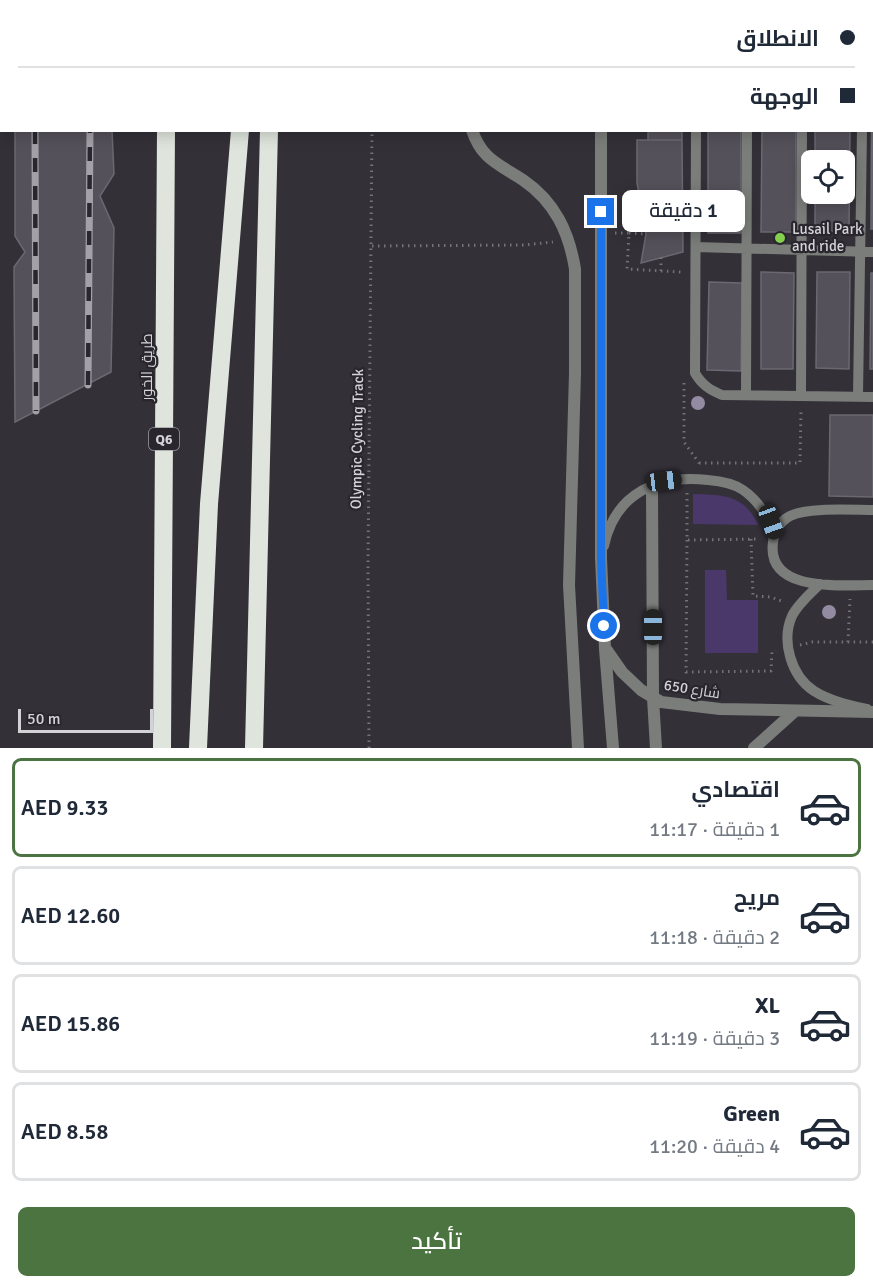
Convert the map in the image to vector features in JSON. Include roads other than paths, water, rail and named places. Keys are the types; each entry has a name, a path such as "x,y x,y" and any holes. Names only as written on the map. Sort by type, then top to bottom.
{"highway":[{"name":"طريق الخور","path":"162,748 166,132"},
{"path":"198,748 209,504 240,132"},
{"path":"254,748 269,132"}],"street":[{"path":"473,132 475,140 488,158 524,182 552,207 563,225 575,269 575,373 569,585 578,748"},
{"path":"601,132 601,558 613,748"},
{"path":"652,485 653,698 656,748"},
{"name":"شارع 650","path":"605,649 622,672 641,690 653,698 671,704 720,710 873,711"},
{"path":"754,748 795,711"}],"lane":[{"path":"696,132 695,373 700,382 710,390 722,395 873,397"},
{"path":"746,395 747,132"},
{"path":"801,396 802,132"},
{"path":"858,396 862,132"},
{"path":"696,247 873,252"},
{"path":"601,558 606,534 614,517 636,494 664,481 698,478 731,483 742,489 765,511 775,534"},
{"path":"873,510 808,512 791,515 782,522 775,534 772,546 779,567 804,583 873,585"},
{"path":"820,584 798,607 789,627 792,665 800,678 827,698 873,711"}],"railway":[{"path":"35,132 36,411"},
{"path":"88,385 90,132"}],"place":[{"name":"Lusail Park and ride","path":"780,238"}]}
